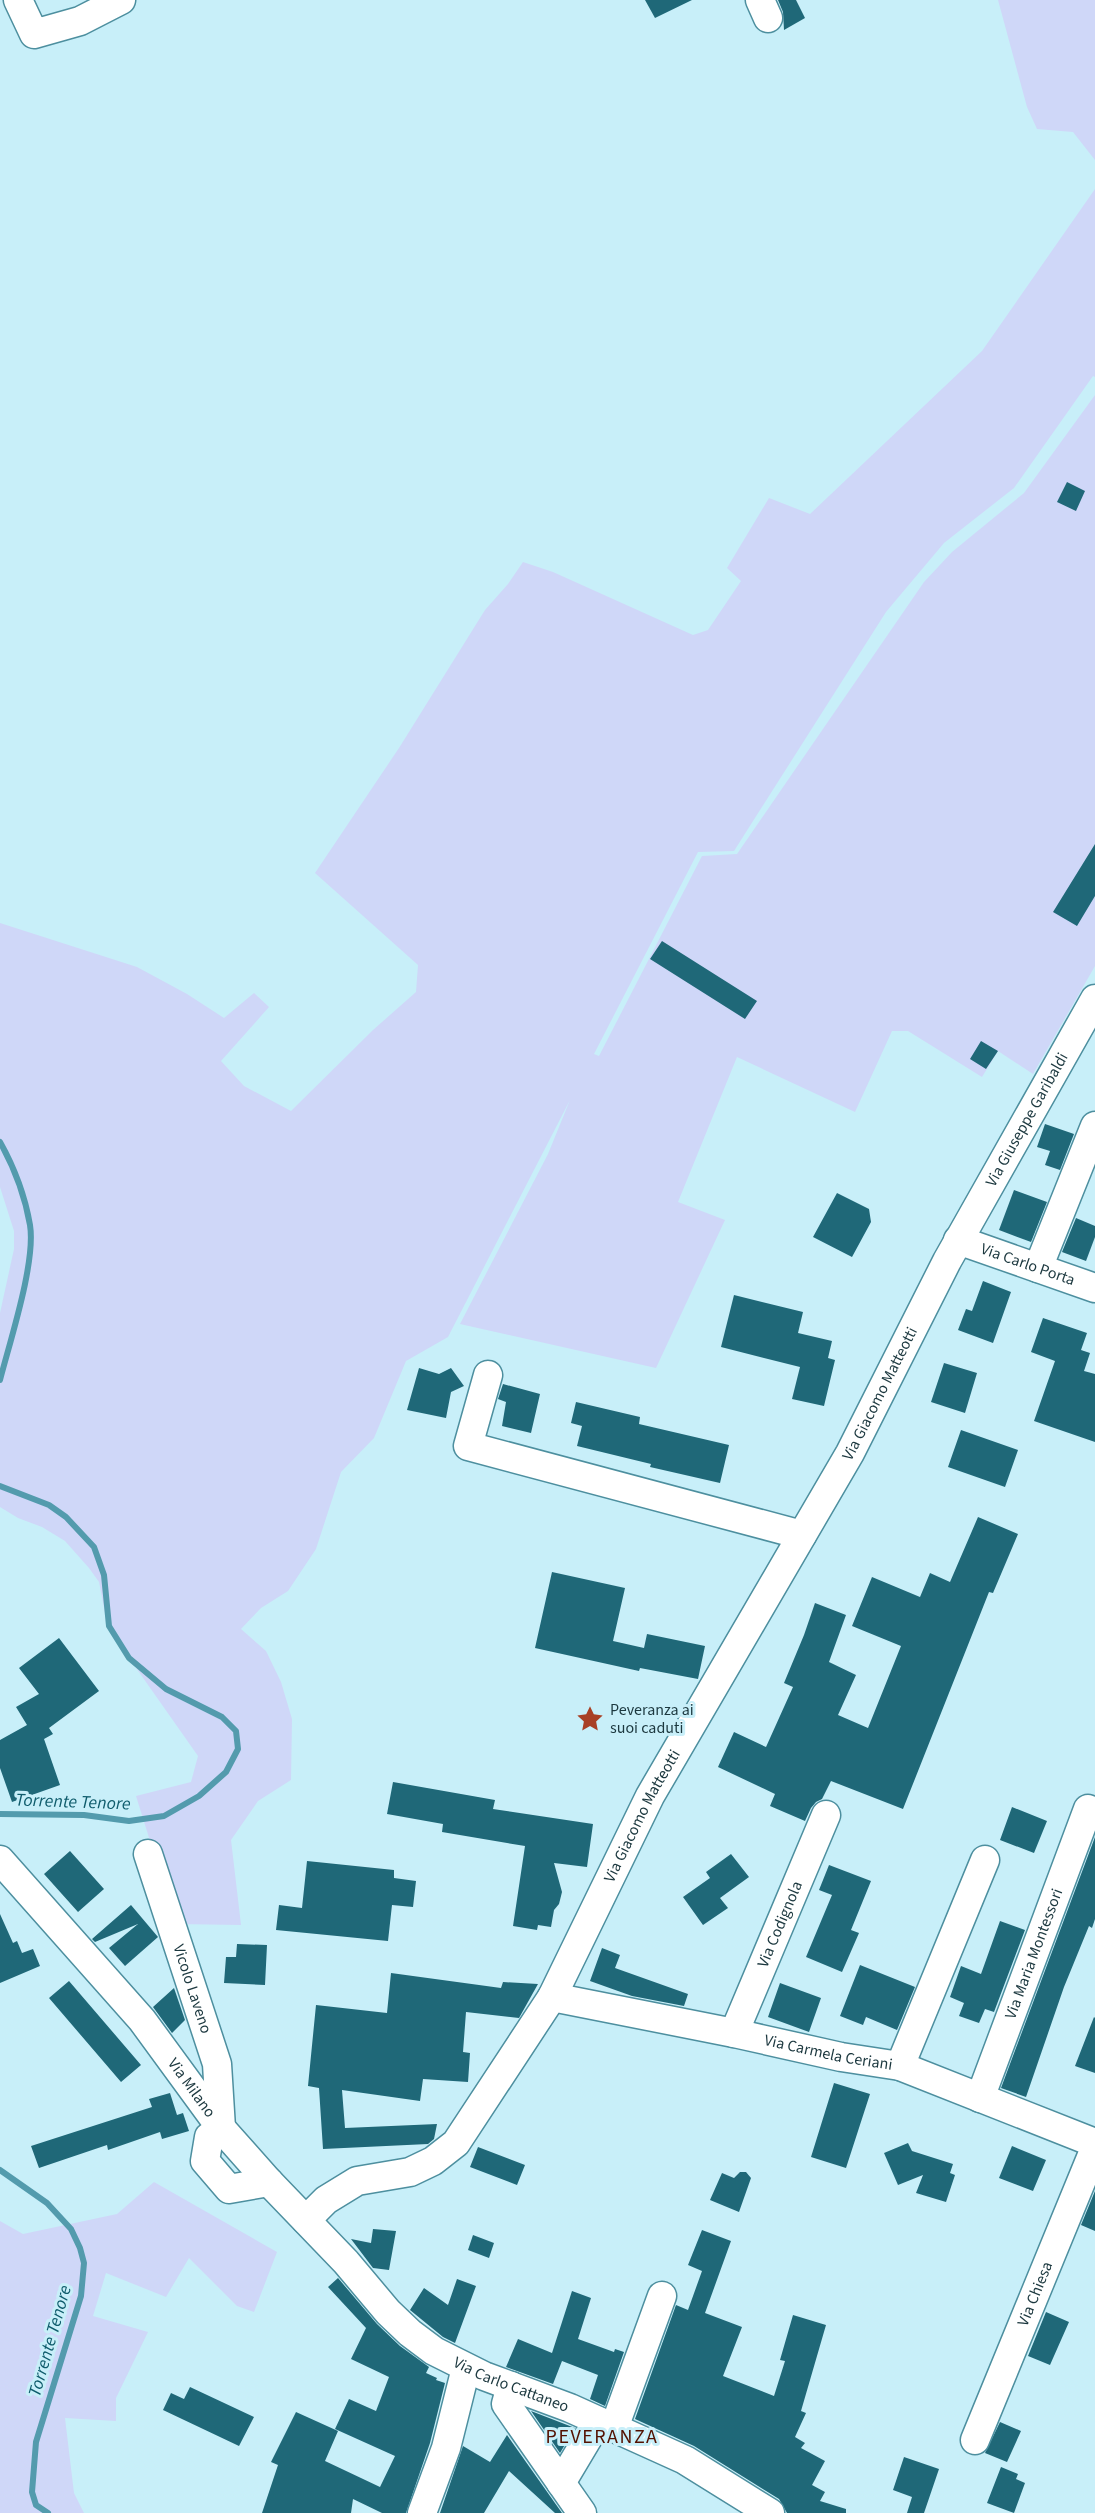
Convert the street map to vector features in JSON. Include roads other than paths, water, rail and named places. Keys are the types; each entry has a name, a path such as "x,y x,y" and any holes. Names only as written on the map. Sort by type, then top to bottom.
{"street":[{"path":"18,0 34,34 80,21 122,0"},
{"name":"Via Giuseppe Garibaldi","path":"958,1240 1095,999"},
{"path":"1038,1268 1095,1126"},
{"name":"Via Carlo Porta","path":"958,1240 1095,1288"},
{"name":"Via Giacomo Matteotti","path":"306,2220 326,2200 357,2181 410,2172 433,2161 456,2143 552,1997 650,1796 850,1453 958,1240"},
{"path":"488,1375 468,1446 802,1535"},
{"name":"Via Maria Montessori","path":"980,2098 1088,1809"},
{"name":"Via Codignola","path":"734,2032 826,1815"},
{"name":"Vicolo Laveno","path":"148,1854 218,2064 221,2128"},
{"name":"Via Milano","path":"0,1860 142,2020 221,2128 388,2312"},
{"path":"900,2066 985,1860"},
{"name":"Via Carmela Ceriani","path":"552,1997 900,2066 1095,2143"},
{"name":"Via Chiesa","path":"975,2440 1095,2148"},
{"path":"561,2483 606,2424 662,2296"},
{"name":"Via Carlo Cattaneo","path":"388,2312 434,2351 466,2368 570,2408 685,2460 770,2513"},
{"path":"422,2513 446,2448 466,2368"},
{"path":"510,2386 506,2404 582,2513"}],"waterway":[{"name":"Torrente Tenore","path":"0,1142 22,1193 28,1214 31,1241 26,1280 0,1380"},
{"name":"Torrente Tenore","path":"0,1486 49,1505 66,1517 94,1547 104,1575 109,1626 129,1658 166,1689 222,1717 236,1731 238,1749 226,1772 199,1796 164,1816 129,1821 84,1815 0,1814"},
{"name":"Torrente Tenore","path":"0,2170 47,2203 71,2229 84,2263 81,2296 36,2442 32,2492 36,2505 48,2513"}],"place":[{"name":"Peveranza ai suoi caduti","path":"590,1719"}],"district":[{"name":"PEVERANZA","path":"602,2437"}]}
